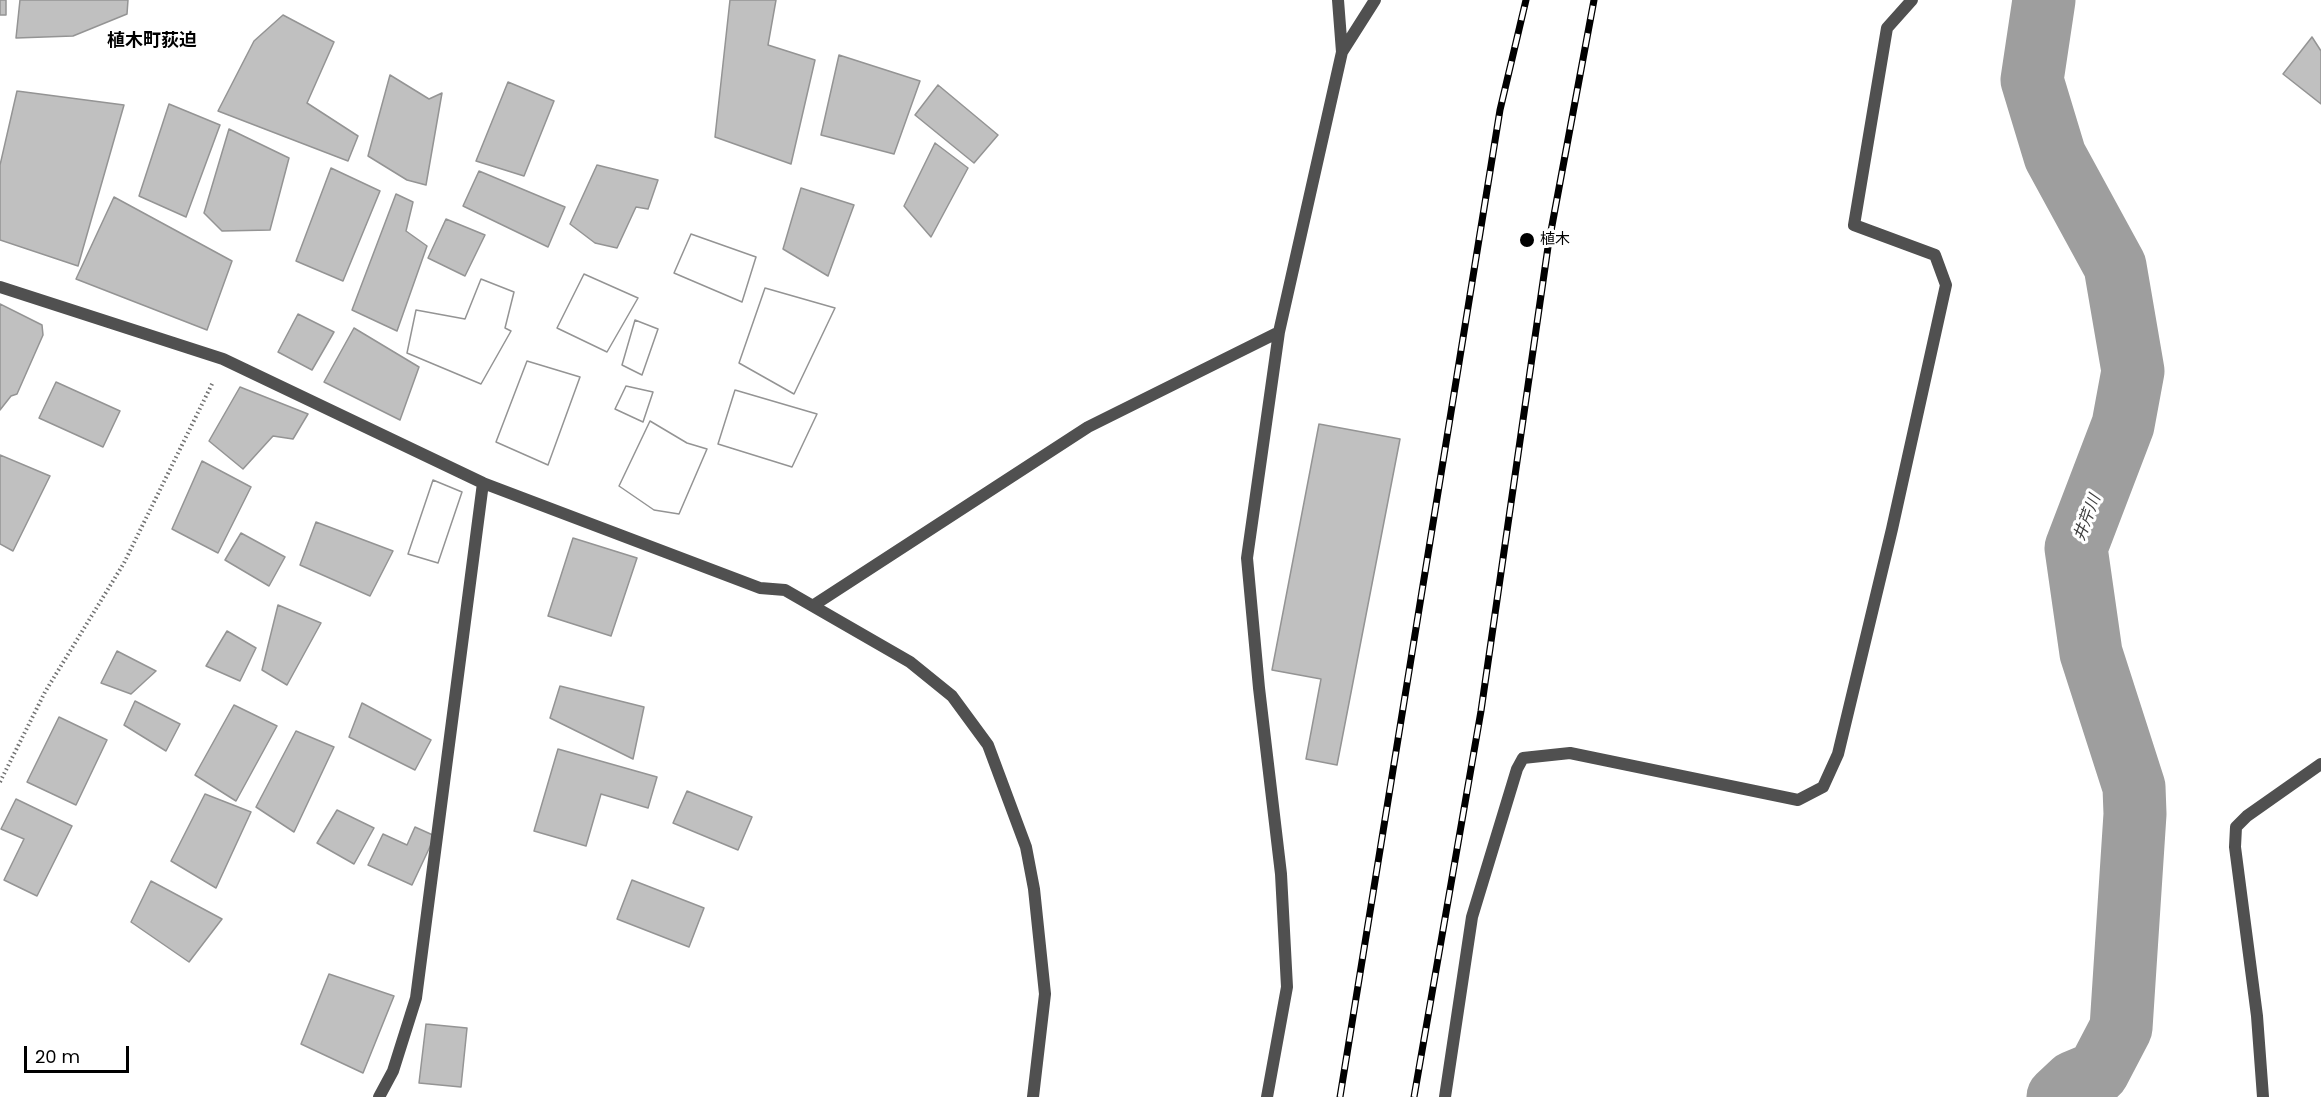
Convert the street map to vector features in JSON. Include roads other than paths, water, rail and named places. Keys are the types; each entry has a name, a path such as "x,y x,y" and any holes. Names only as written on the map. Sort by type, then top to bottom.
{"street":[{"path":"1267,1097 1287,987 1281,874 1259,688 1247,558 1279,332 1342,52 1338,0"},
{"path":"1342,52 1375,0"},
{"path":"1445,1097 1472,916 1517,769 1523,758 1570,753 1798,800 1823,787 1833,765 1892,529 1946,285 1935,255 1854,225 1887,28 1912,0"},
{"path":"0,288 223,359 483,483 760,588 785,590 910,662 952,696 988,745 1026,847 1034,889 1045,994 1033,1097"},
{"path":"814,605 1088,428 1279,332"},
{"path":"379,1097 393,1071 416,998 483,483"},
{"path":"2263,1097 2257,1016 2235,847 2236,828 2247,816 2321,764"}],"waterway":[{"name":"井芹川","path":"2044,0 2032,80 2055,156 2115,266 2133,371 2123,425 2076,548 2091,653 2134,787 2135,814 2121,1028 2098,1072 2074,1082 2058,1097"}],"railway":[{"path":"1340,1097 1500,110 1526,0"},
{"path":"1414,1097 1481,711 1548,247 1594,0"}],"place":[{"name":"植木","path":"1527,240"}],"district":[{"name":"植木町荻迫","path":"152,41"}]}
